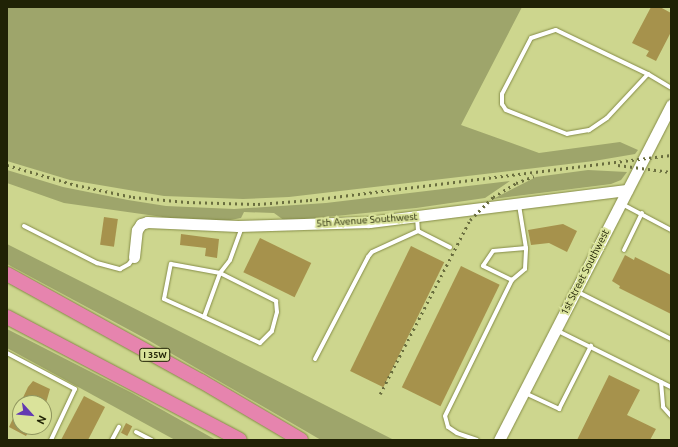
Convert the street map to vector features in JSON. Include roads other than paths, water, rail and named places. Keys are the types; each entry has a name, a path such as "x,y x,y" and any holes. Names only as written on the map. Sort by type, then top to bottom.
{"highway":[{"name":"I 35W","path":"7,274 201,381 300,440"},
{"path":"7,317 240,440"}],"street":[{"name":"1st Street Southwest","path":"499,440 671,105"},
{"name":"5th Avenue Southwest","path":"134,257 137,230 143,223 242,226 369,222 627,190"}],"lane":[{"path":"648,74 607,118 589,130 567,134 506,110 502,104 502,94 531,38 556,30 648,74 671,88"},
{"path":"621,203 654,219 671,230"},
{"path":"477,440 457,433 448,427 445,416 512,280 525,269 526,248 519,204"},
{"path":"624,250 642,214"},
{"path":"417,216 418,231"},
{"path":"24,226 97,263 120,269 129,264 134,257"},
{"path":"204,317 220,273 230,260 242,226"},
{"path":"418,231 450,247"},
{"path":"315,359 372,252 418,231"},
{"path":"512,280 483,266 493,251 526,248"},
{"path":"171,264 220,273 276,301 277,312 272,331 260,343 164,299 171,264"},
{"path":"576,291 671,339"},
{"path":"556,330 591,346 671,387"},
{"path":"524,392 559,409 591,346"},
{"path":"7,353 75,389 51,440"},
{"path":"661,382 663,407 671,416"},
{"path":"112,440 119,427"},
{"path":"136,432 152,440"}],"railway":[{"path":"7,165 76,185 133,197 187,202 258,204 310,200 671,155"},
{"path":"618,165 671,172"},
{"path":"380,394 470,220 493,197 516,183 534,176"}]}
